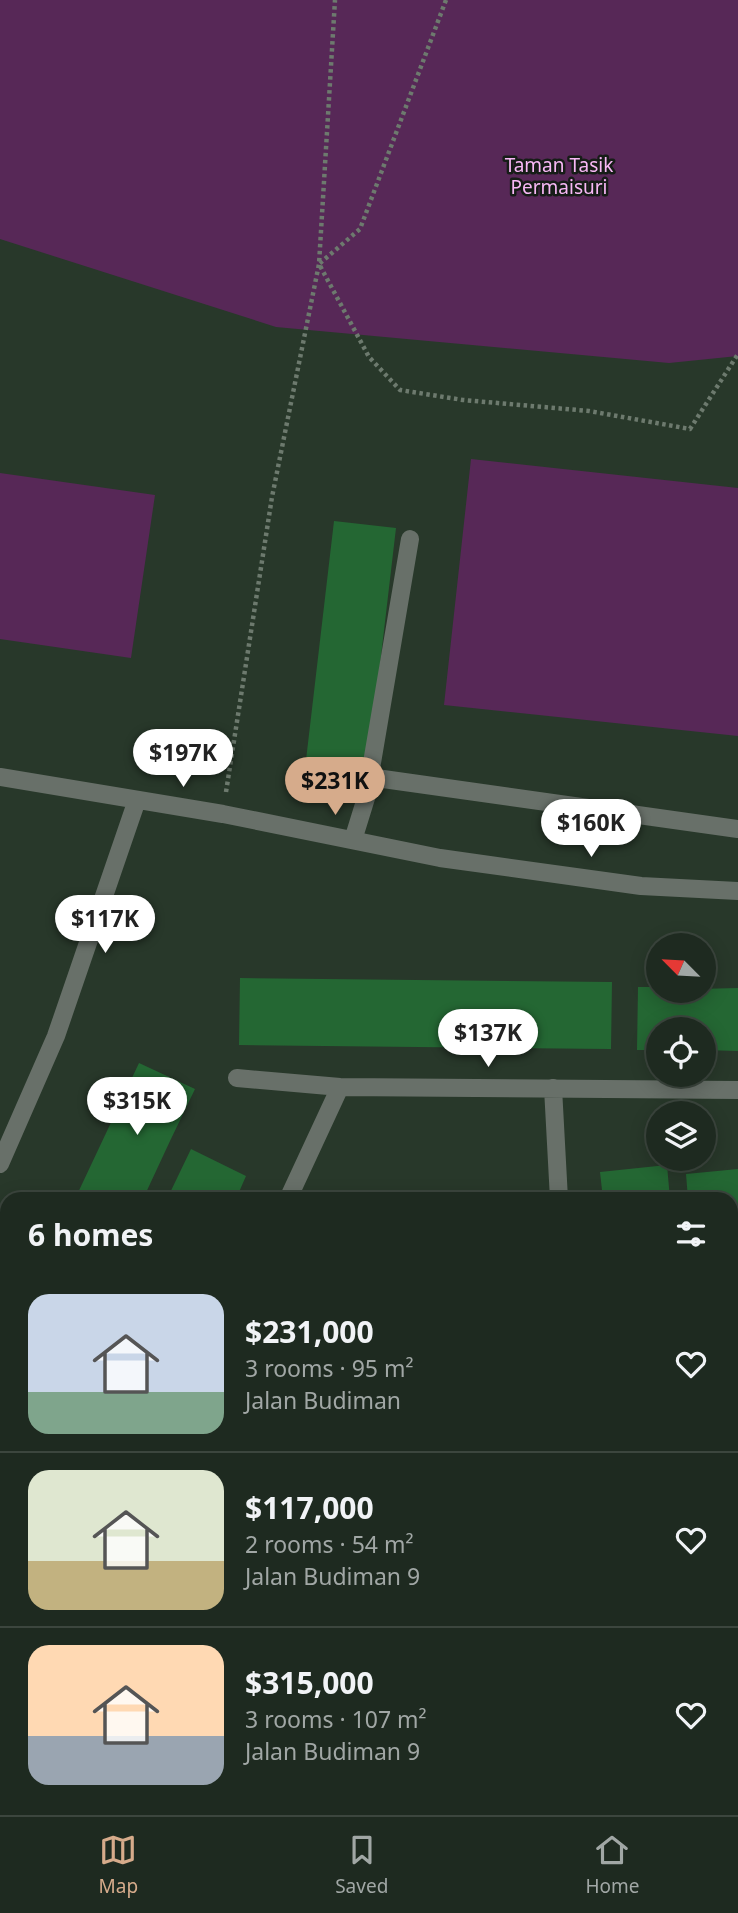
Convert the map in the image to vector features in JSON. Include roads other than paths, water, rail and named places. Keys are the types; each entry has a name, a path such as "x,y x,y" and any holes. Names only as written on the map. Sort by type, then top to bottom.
{"street":[{"path":"353,840 369,777 410,539"},
{"path":"0,777 223,814 440,858 628,884 738,891"},
{"path":"369,777 738,829"},
{"path":"0,1164 56,1036 138,800"},
{"path":"237,1078 341,1087 738,1090"},
{"path":"291,1192 341,1087"},
{"path":"553,1088 559,1192"}],"park label":[{"name":"Taman Tasik Permaisuri","path":"559,176"}]}
